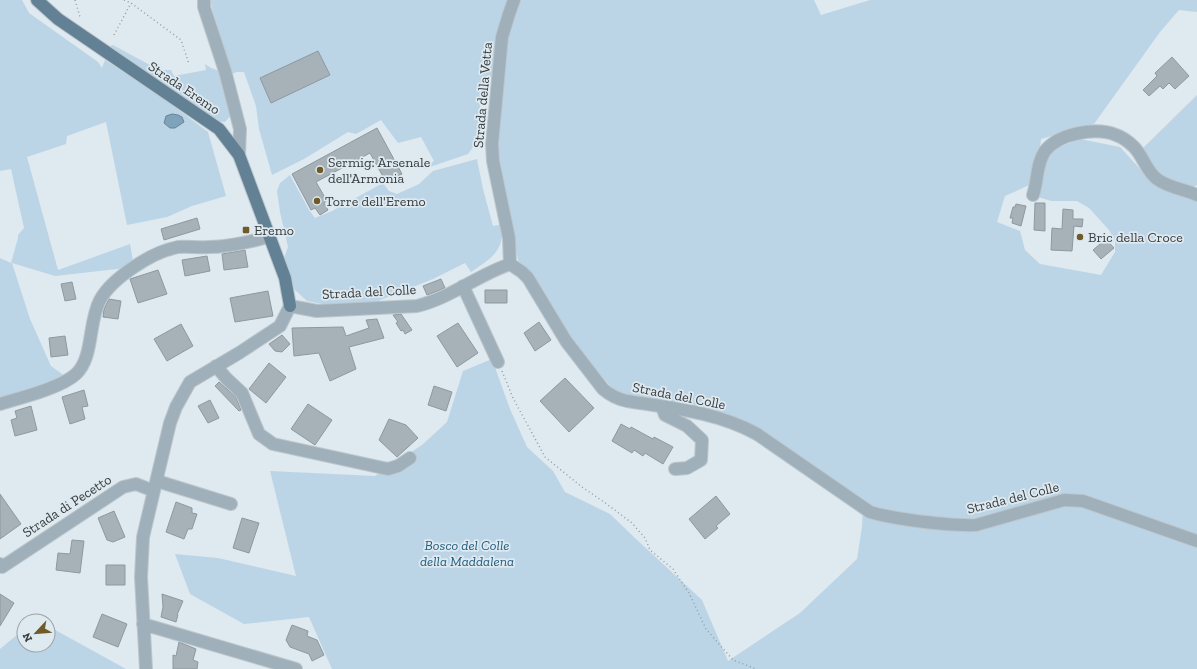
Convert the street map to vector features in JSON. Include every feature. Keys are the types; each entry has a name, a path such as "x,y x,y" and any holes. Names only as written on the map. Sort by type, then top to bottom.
{"main road":[{"name":"Strada Eremo","path":"37,0 58,19 219,129 239,155 284,278 290,306"}],"street":[{"path":"204,0 204,7 240,129 239,155"},
{"name":"Strada della Vetta","path":"510,264 509,238 493,161 492,144 502,37 514,0"},
{"path":"1033,195 1037,182 1039,165 1046,151 1059,139 1089,132 1109,132 1118,135 1134,147 1156,179 1169,186 1197,195"},
{"path":"0,404 61,384 76,374 85,363 99,301 106,291 134,267 157,254 178,247 210,247 247,243 268,236"},
{"name":"Strada del Colle","path":"290,306 317,311 417,306 431,303 496,269 510,264 528,278 566,341 603,389 616,399 716,416 744,427 757,434 870,512 945,526 976,525 1064,500 1073,500 1083,501 1197,541"},
{"path":"463,286 498,362"},
{"path":"146,669 141,577 143,537 170,423 176,407 190,382 239,353 280,326 290,306"},
{"path":"216,366 242,393 259,434 273,444 388,469 398,466 410,458"},
{"path":"662,407 665,414 687,426 702,440 701,460 687,468 675,469"},
{"name":"Strada di Pecetto","path":"0,564 2,567 123,487 136,484 155,486"},
{"path":"155,486 231,504"},
{"path":"143,624 296,669"}],"path":[{"path":"75,0 80,16"},
{"path":"124,0 131,3 182,40 189,64"},
{"path":"114,35 131,3"},
{"path":"498,362 513,398 545,457 582,487 632,523 645,538 650,550 673,569 689,593 706,629 733,660 756,669"}],"green space":[{"path":"0,0 22,0 29,13 98,62 102,68 105,60 160,96 208,132 226,196 192,206 167,217 127,225 106,122 67,136 66,144 27,157 58,270 130,244 133,261 126,268 55,276 12,263 30,319 51,366 66,377 34,389 0,399 0,258 11,263 18,235 24,228 11,169 0,171"},
{"name":"Bosco del Colle della Maddalena","path":"211,0 814,0 821,15 870,0 1197,0 1197,12 1179,10 1160,32 1094,124 1041,139 1036,182 1005,196 997,222 1020,231 1025,250 1040,264 1101,275 1115,252 1115,241 1109,230 1089,208 1077,201 1051,201 1035,196 1044,163 1053,149 1080,139 1120,147 1153,183 1197,197 1197,669 332,669 309,617 244,624 190,594 175,554 218,558 296,576 270,471 375,476 422,445 447,422 463,371 492,359 510,409 527,447 553,471 565,492 610,514 702,600 728,661 800,613 857,559 862,527 863,505 726,414 619,395 594,368 563,327 518,260 497,151 502,80 489,78 481,80 482,88 476,146 473,147 468,154 424,169 434,161 421,137 398,143 381,120 356,134 348,132 304,159 272,175 259,129 256,106 244,72 231,74"},
{"path":"113,45 159,70 171,70 174,76 206,70 205,64 220,71 233,113 225,122 213,121 107,47"},
{"path":"1197,95 1197,185 1192,188 1159,176 1142,149"},
{"path":"477,159 493,226 503,224 503,233 499,248 491,258 471,272 465,263 433,279 373,303 332,306 307,301 294,289 284,258 288,247 277,191 280,183 290,175 315,218 332,211 383,183 389,191 397,194 419,184 433,171"},
{"path":"56,630 126,669 0,669 0,649 16,636 16,653 56,653"}],"shaded area":[{"path":"172,114 182,117 184,122 175,128 170,128 164,123 166,116"}],"building":[{"path":"318,51 330,75 271,103 260,78"},
{"path":"1172,57 1189,76 1175,89 1169,83 1163,89 1160,86 1149,96 1143,90 1157,76 1155,73"},
{"name":"Sermig: Arsenale dell'Armonia","path":"377,128 402,174 386,182 370,153 316,182 327,201 324,203 328,210 320,215 315,208 311,210 292,174"},
{"path":"1035,203 1045,203 1045,231 1034,230"},
{"path":"1016,204 1026,206 1021,226 1012,223 1013,218 1010,218 1013,207 1015,207"},
{"path":"1063,209 1073,210 1073,219 1083,219 1082,227 1074,226 1072,251 1051,250 1052,228 1062,229"},
{"path":"197,218 200,229 164,240 161,229"},
{"path":"1106,239 1114,248 1101,259 1093,250"},
{"path":"245,250 248,267 224,270 222,254"},
{"path":"207,256 210,271 185,276 182,260"},
{"path":"158,270 167,294 138,303 130,279"},
{"path":"441,279 445,288 427,295 423,286"},
{"path":"72,282 76,299 65,301 61,284"},
{"path":"485,290 507,290 507,303 485,303"},
{"path":"268,291 273,316 235,322 230,298"},
{"path":"109,299 121,301 118,319 103,317 104,309"},
{"path":"401,314 412,330 405,334 403,330 401,331 396,323 398,322 393,315"},
{"path":"377,319 384,338 349,347 356,369 330,381 319,353 294,356 292,328 343,327 346,336 369,328 366,320"},
{"path":"539,322 551,340 535,351 524,333"},
{"path":"458,323 478,353 457,367 437,336"},
{"path":"181,324 193,346 167,361 154,339"},
{"path":"282,335 290,344 282,352 275,351 269,344"},
{"path":"65,336 68,355 51,357 49,338"},
{"path":"269,363 286,377 266,403 249,389"},
{"path":"565,378 594,408 569,432 540,401"},
{"path":"219,382 236,397 241,410 239,411 215,386"},
{"path":"434,386 452,392 446,411 428,405"},
{"path":"84,390 88,406 82,407 85,419 70,424 62,397"},
{"path":"210,400 219,418 208,423 198,406"},
{"path":"308,404 332,420 315,445 291,429"},
{"path":"31,406 37,430 15,436 11,420 17,418 15,411"},
{"path":"389,419 406,425 418,438 397,457 379,440"},
{"path":"621,424 630,429 631,427 653,439 654,437 673,447 663,464 645,453 643,456 634,450 632,453 612,441"},
{"path":"0,494 21,524 0,539"},
{"path":"716,496 730,514 716,526 718,528 705,539 689,519"},
{"path":"176,502 192,508 192,513 197,514 192,529 188,529 184,539 166,532"},
{"path":"114,511 125,537 113,542 107,540 98,518"},
{"path":"242,518 259,523 249,553 233,548"},
{"path":"72,540 84,541 80,573 56,570 58,553 70,554"},
{"path":"106,565 125,565 125,585 106,585"},
{"path":"0,594 14,603 0,626"},
{"path":"162,594 183,601 177,615 176,622 161,617 163,607"},
{"path":"102,614 127,624 118,647 93,637"},
{"path":"292,625 308,631 307,636 317,640 324,655 312,661 309,654 290,647 286,640"},
{"path":"179,642 196,649 193,660 198,662 197,669 173,669 173,655 176,656"}],"place":[{"name":"Sermig: Arsenale dell'Armonia","path":"320,170"},
{"name":"Torre dell'Eremo","path":"317,201"},
{"name":"Eremo","path":"246,230"},
{"name":"Bric della Croce","path":"1080,237"}]}
